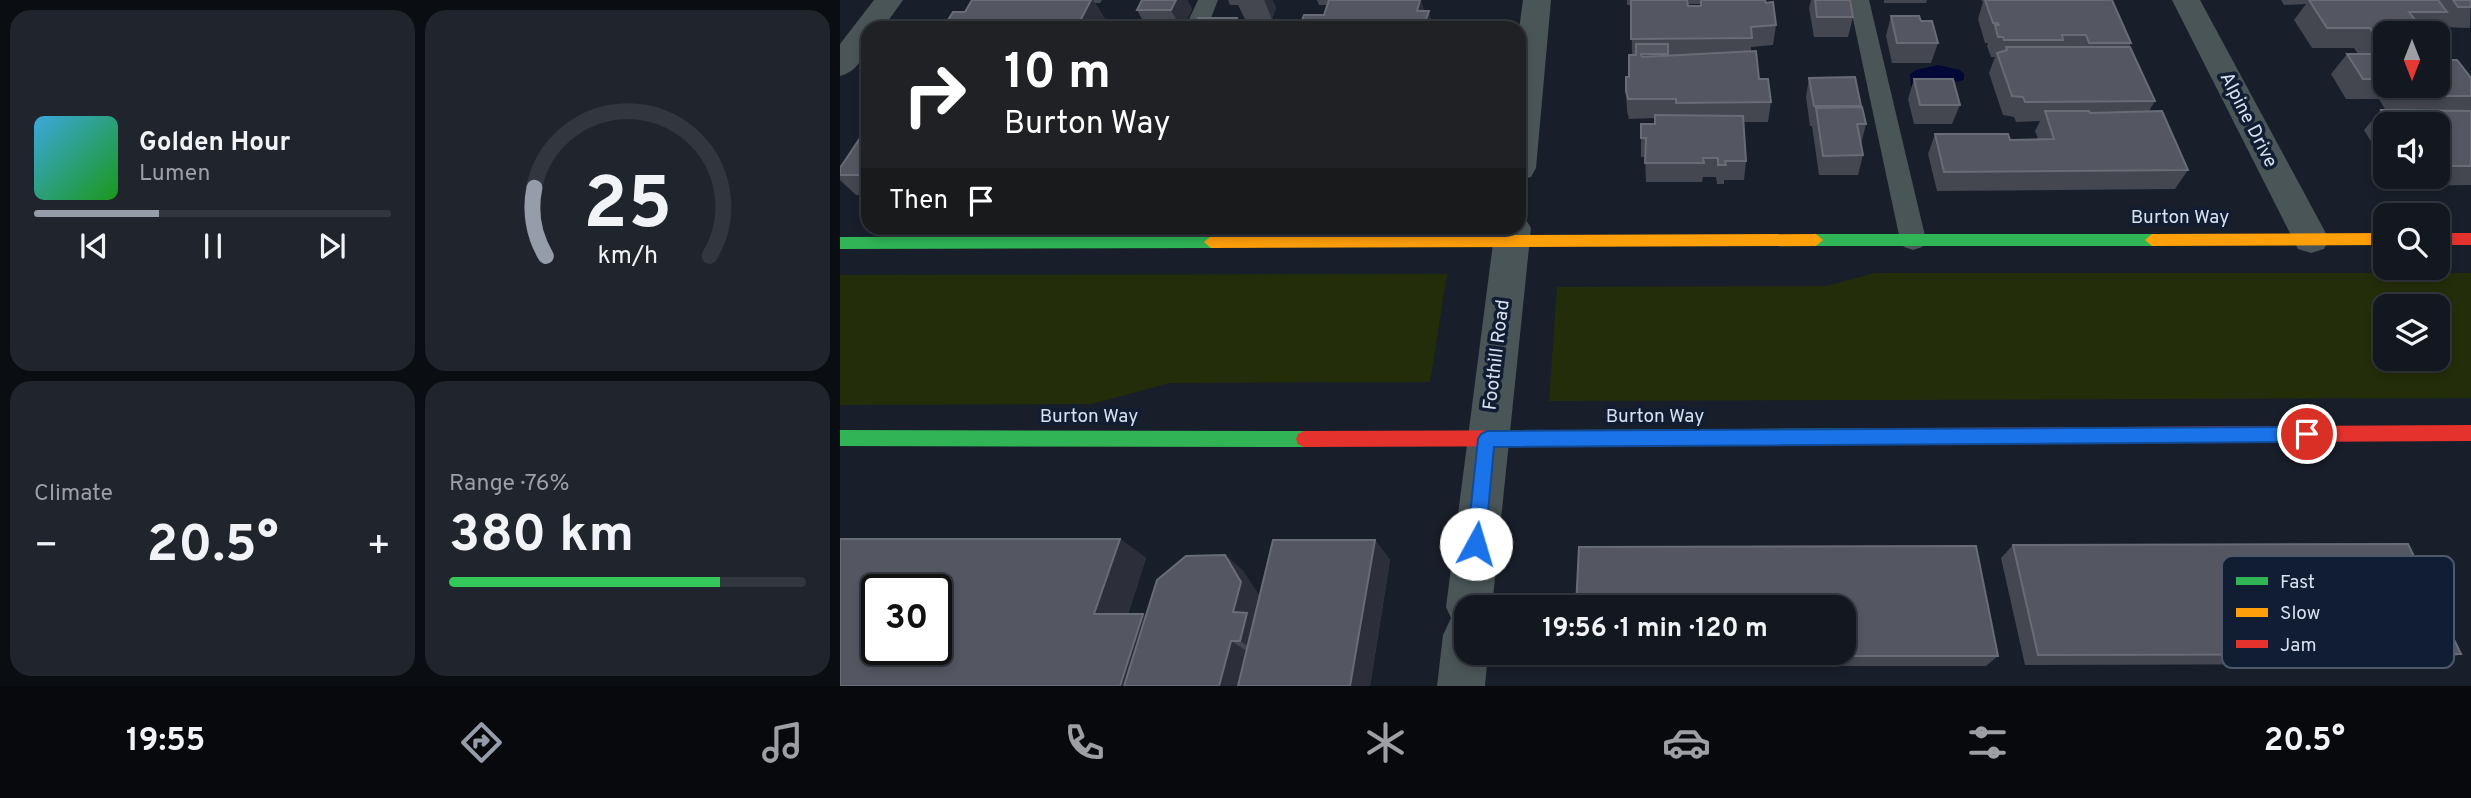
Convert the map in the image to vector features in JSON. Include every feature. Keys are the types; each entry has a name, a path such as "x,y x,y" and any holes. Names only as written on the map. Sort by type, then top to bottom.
{"main road":[{"name":"Burton Way","path":"1526,234 1913,240 2373,239"},
{"name":"Burton Way","path":"840,243 1102,235"},
{"path":"2450,239 2471,239"},
{"name":"Burton Way","path":"840,438 1487,439 2471,433"}],"street":[{"path":"873,21 889,0"},
{"path":"1526,103 1537,0"},
{"name":"Alpine Drive","path":"2186,0 2311,239"},
{"path":"840,66 861,38"},
{"name":"Foothill Road","path":"1470,595 1512,235"},
{"path":"1461,686 1463,665"}],"lane":[{"path":"1199,21 1208,0"},
{"path":"1859,0 1913,240"}],"green space":[{"path":"1875,273 2373,273 2373,280 2450,280 2450,273 2471,273 2471,398 1549,401 1557,287 1826,286"},
{"path":"1447,274 1430,382 1170,383 1091,404 840,405 840,275"}],"shaded area":[{"path":"1938,65 1960,70 1964,74 1964,80 1919,91 1911,87 1910,74"}],"building":[{"path":"972,0 1091,0 1080,21 939,21 948,20 953,12 965,12"},
{"path":"1142,0 1176,0 1171,10 1137,10"},
{"path":"1329,0 1420,0 1417,11 1429,11 1425,21 1302,21 1304,15 1324,15"},
{"path":"1631,0 1687,0 1688,6 1701,6 1701,0 1765,0 1766,3 1773,2 1776,25 1751,27 1752,38 1631,39"},
{"path":"1815,0 1850,0 1853,17 1817,17"},
{"path":"1985,0 2112,0 2131,43 2089,43 2086,35 2062,35 2063,40 2004,40 2003,37 1998,37 1995,25 1999,25 1993,23"},
{"path":"2309,0 2438,0 2447,12 2409,12 2416,21 2373,21 2373,33 2370,28 2327,28"},
{"path":"2453,0 2471,0 2471,7 2458,7"},
{"path":"1891,16 1919,16 1921,21 1932,21 1938,43 1897,43"},
{"path":"1198,18 1237,18 1236,21 1197,21"},
{"path":"1636,44 1668,44 1668,54 1641,54 1642,57 1756,51 1759,79 1768,79 1771,102 1676,103 1676,99 1628,99 1626,77 1629,77 1629,55 1636,55"},
{"path":"2006,47 2130,47 2155,101 2025,102 2023,97 2012,96 1997,53 2007,50"},
{"path":"2347,54 2373,54 2373,79 2363,79"},
{"path":"2450,60 2457,60 2471,78 2471,96 2450,96"},
{"path":"1855,77 1861,106 1814,106 1809,78"},
{"path":"1914,79 1953,79 1960,105 1920,105"},
{"path":"1862,107 1866,124 1857,124 1863,155 1823,156 1816,108"},
{"path":"2381,110 2471,111 2471,166 2450,166 2450,112"},
{"path":"2045,111 2162,111 2188,170 1944,172 1935,134 2008,134 2010,140 2054,139"},
{"path":"1655,115 1743,116 1746,161 1725,161 1726,165 1718,165 1718,158 1703,158 1704,163 1645,163 1646,138 1641,138 1641,124 1655,124"},
{"path":"861,136 861,175 840,175 840,168"},
{"path":"840,539 1120,539 1094,614 1143,614 1120,686 840,686"},
{"path":"1273,540 1375,540 1350,686 1238,686"},
{"path":"2408,544 2414,556 2222,556 2222,655 2038,655 2013,545"},
{"path":"1976,546 1998,656 1856,656 1856,595 1577,595 1579,547"},
{"path":"1225,555 1241,582 1233,612 1247,613 1240,641 1231,641 1219,686 1124,686 1157,580 1186,556"},
{"path":"2454,639 2461,654 2454,654"}],"traffic: fast":[{"path":"1816,240 2152,240"},
{"path":"840,243 1211,242"},
{"path":"1580,438 1929,436"},
{"path":"840,438 1304,439"}],"traffic: slow":[{"path":"2152,240 2373,239"},
{"path":"1211,242 1816,240"}],"traffic: jam":[{"path":"2450,239 2471,239"},
{"path":"1929,436 2471,433"},
{"path":"1304,439 1580,438"}],"route":[{"path":"1476,544 1487,439 2307,434"}]}
